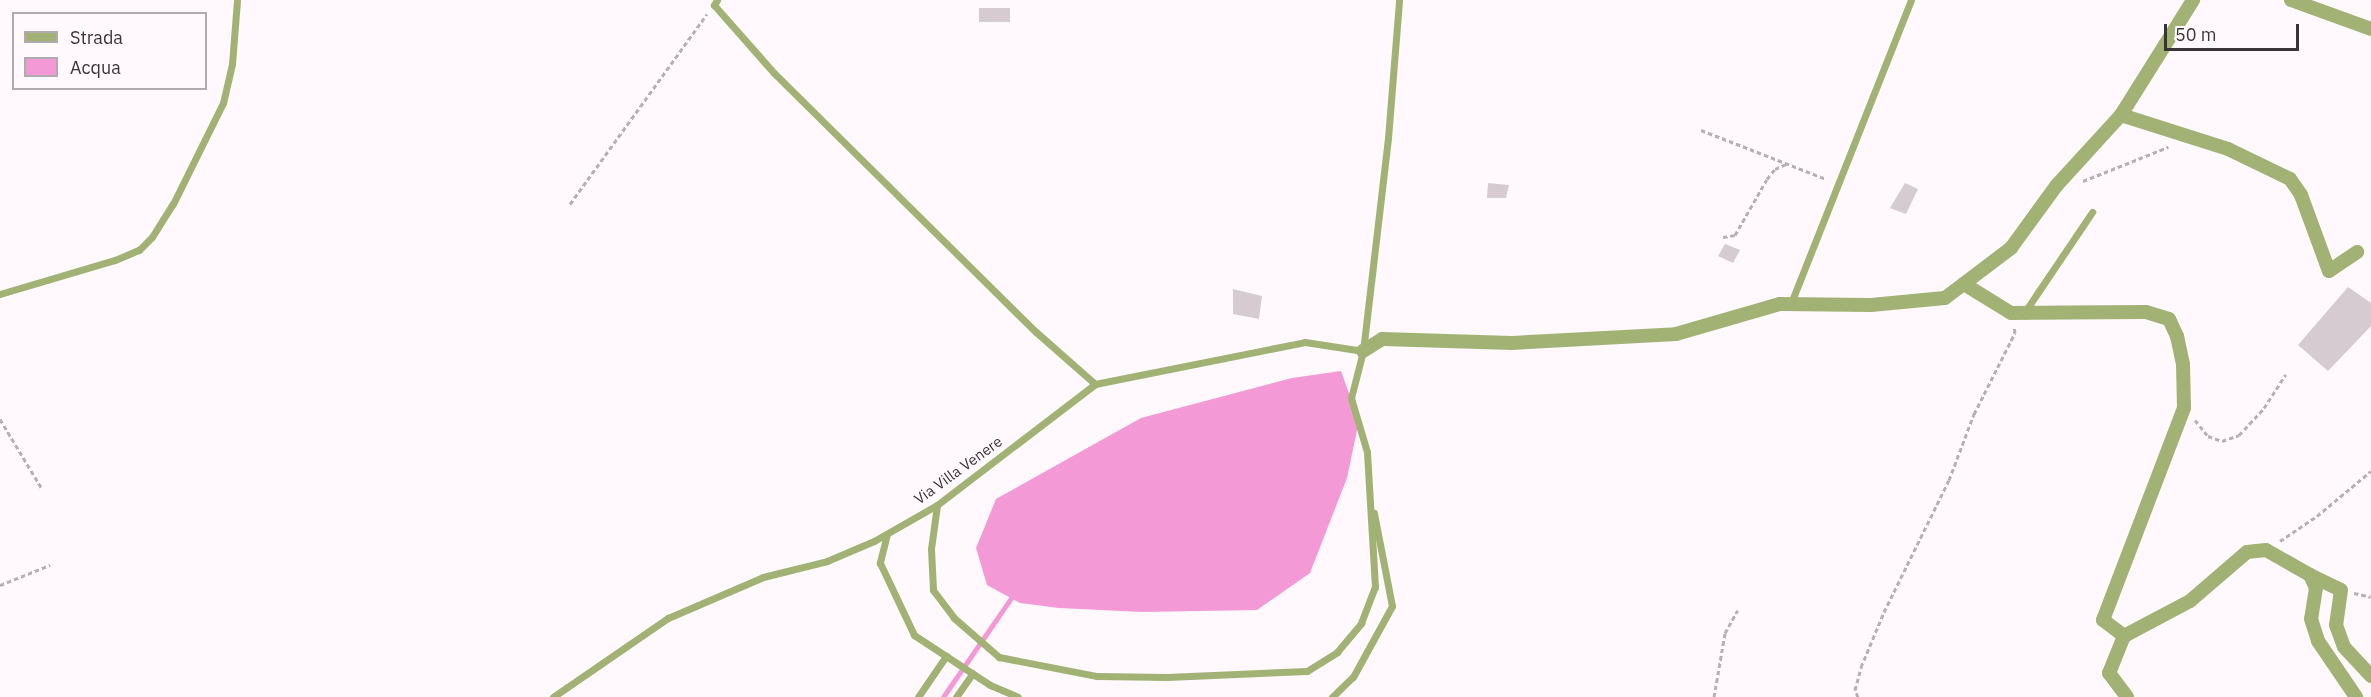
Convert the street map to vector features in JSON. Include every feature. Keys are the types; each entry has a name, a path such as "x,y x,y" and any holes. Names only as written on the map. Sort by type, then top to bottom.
{"street":[{"path":"1363,351 1382,339 1512,344 1676,334 1791,303 1871,305 1944,298 2011,248 2057,185 2121,114 2193,0"},
{"path":"2291,0 2371,29"},
{"path":"2121,114 2228,149 2289,179 2301,195 2329,271 2357,252"},
{"path":"1964,284 2018,313 2146,312 2169,319 2183,364 2184,408 2103,620 2124,636"},
{"path":"2127,697 2109,674 2124,636 2190,601 2247,552 2266,550 2341,590 2336,625 2344,647 2371,676"},
{"path":"2310,575 2316,588 2311,619 2318,641 2356,697"}],"lane":[{"path":"0,294 115,260 139,250 152,237 173,204 223,104 232,64 237,0"},
{"path":"938,505 931,549 933,590 954,618 999,657 1097,676 1191,677 1306,671 1337,652 1361,623 1375,587 1367,452 1351,398 1363,351 1388,138 1399,0"},
{"path":"1791,303 1836,183 1911,0"},
{"path":"716,3 774,73 906,206 1095,384"},
{"path":"2018,313 2092,212"},
{"name":"Via Villa Venere","path":"553,697 668,618 763,577 827,561 887,534 938,505 1095,384 1305,342 1363,351"},
{"path":"1332,697 1353,677 1392,606 1371,496"},
{"path":"887,534 880,563 914,634 972,673 1018,697"},
{"path":"918,697 946,656"},
{"path":"956,697 972,673"}],"path":[{"path":"570,204 716,3"},
{"path":"1701,130 1836,183"},
{"path":"2077,184 2172,146"},
{"path":"1723,237 1735,235 1767,179 1775,169 1786,164"},
{"path":"1858,697 1855,690 1861,667 1884,612 2015,333 2018,313"},
{"path":"2184,408 2208,436 2222,441 2239,435 2252,423 2286,374"},
{"path":"0,419 42,489"},
{"path":"2266,550 2318,516 2371,471"},
{"path":"0,585 50,565"},
{"path":"1714,697 1725,633 1738,609"}],"water":[{"path":"1341,371 1359,421 1347,478 1310,573 1257,610 1142,612 1059,608 1020,603 987,585 976,548 996,499 1141,418 1292,378"}],"building":[{"path":"979,8 1010,8 1010,22 979,22"},
{"path":"1488,183 1509,185 1506,198 1487,198"},
{"path":"1905,183 1918,189 1906,214 1890,208"},
{"path":"1725,244 1740,250 1733,263 1718,256"},
{"path":"2348,287 2371,303 2371,326 2328,371 2298,345"},
{"path":"1233,289 1262,296 1259,319 1233,314"}],"waterway":[{"path":"943,697 1011,598"}]}
